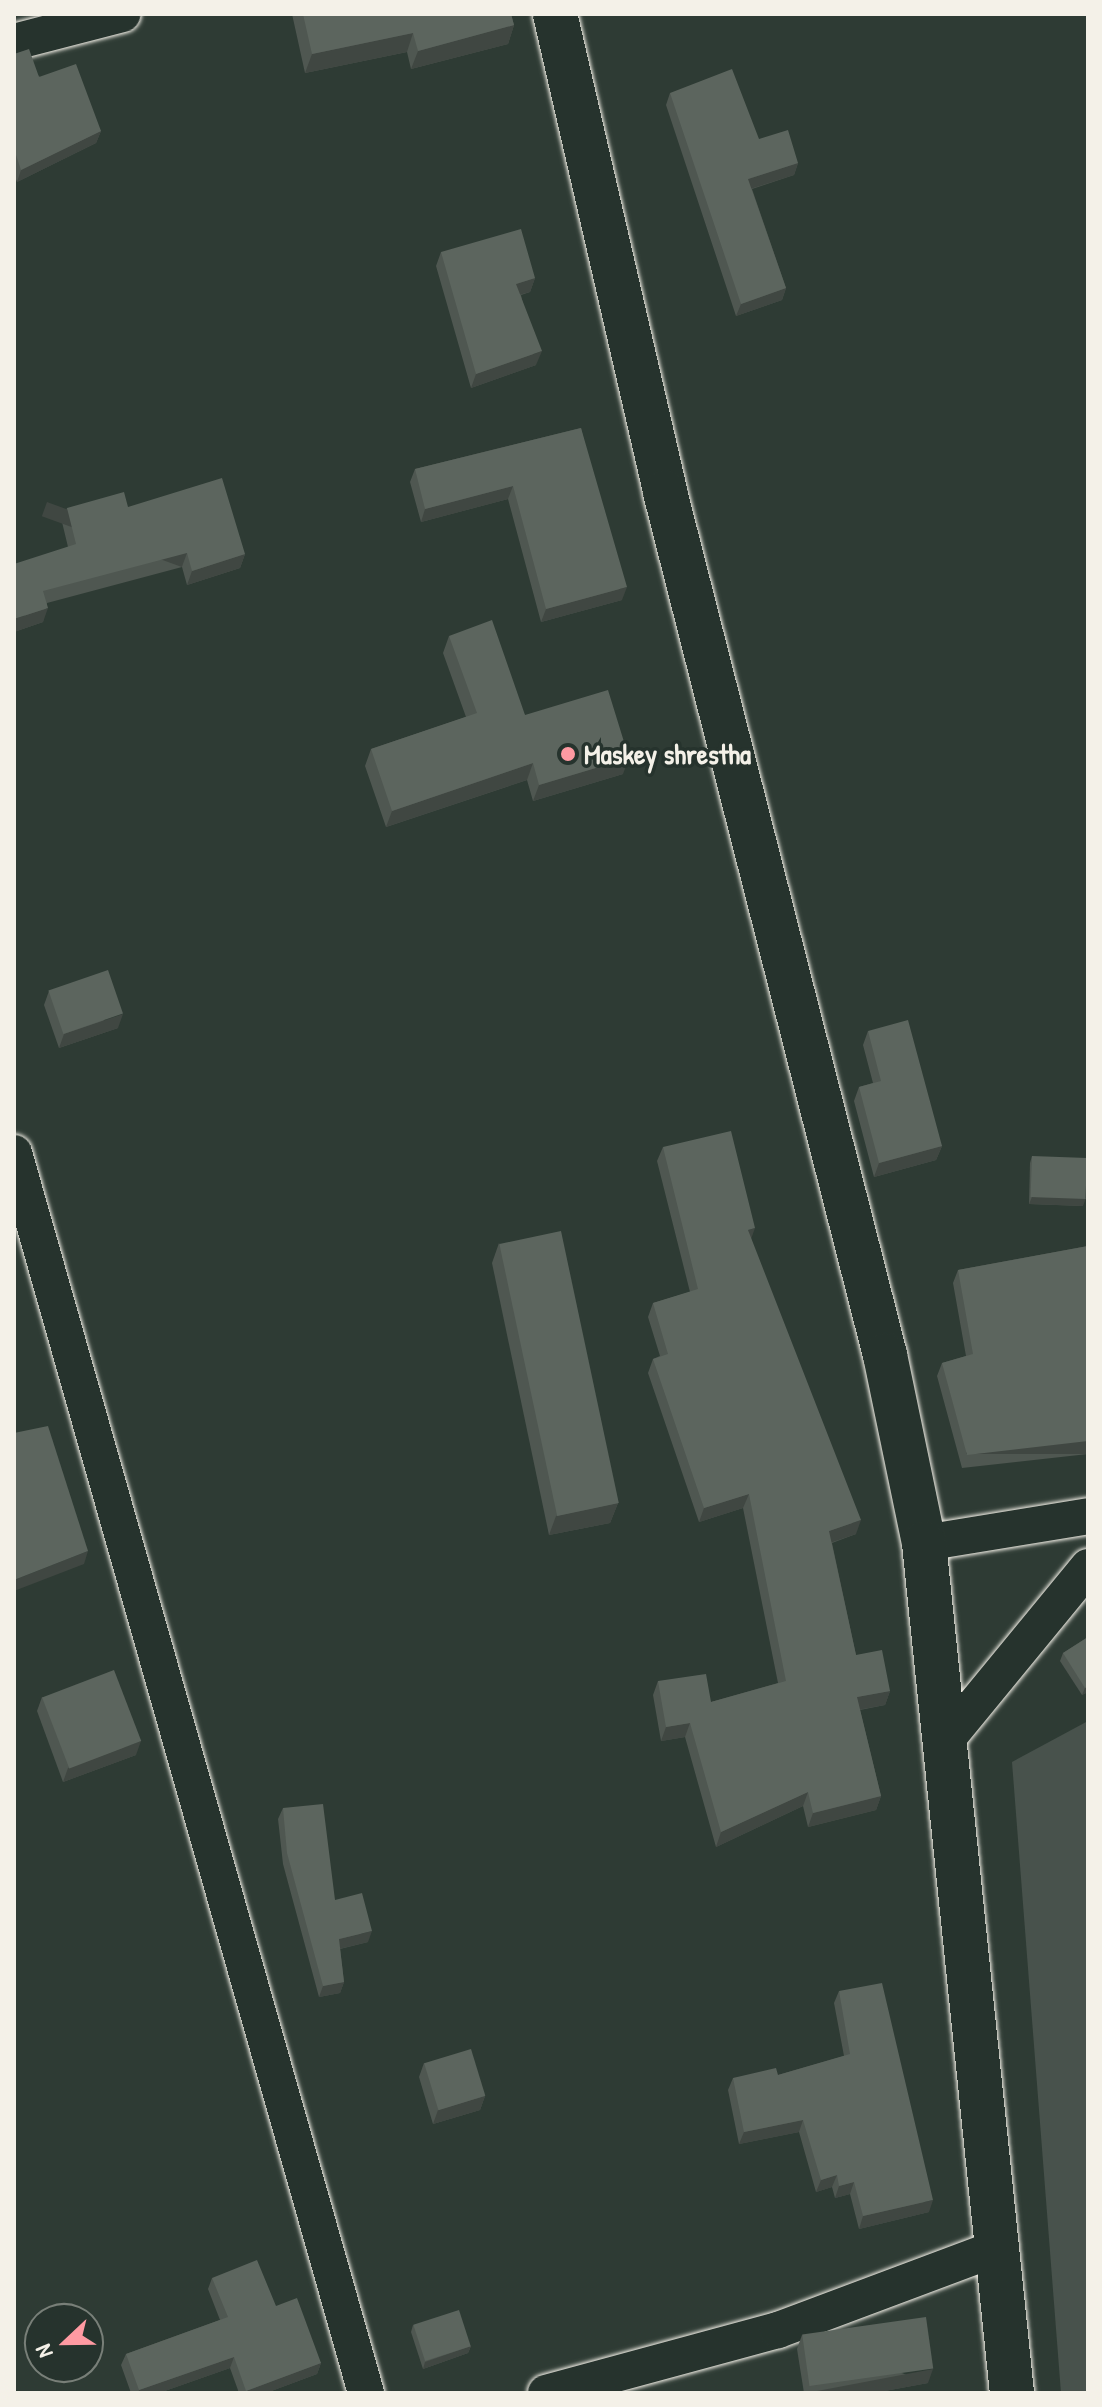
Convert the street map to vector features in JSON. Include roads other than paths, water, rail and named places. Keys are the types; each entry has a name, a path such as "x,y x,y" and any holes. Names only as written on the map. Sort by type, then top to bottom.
{"street":[{"path":"14,42 122,14"},
{"path":"555,14 665,492 885,1355 924,1543 1000,2247 1012,2393"},
{"path":"14,1153 366,2393"},
{"path":"924,1543 1088,1516"},
{"path":"946,1740 1088,1567"},
{"path":"546,2393 778,2330 1000,2247"}],"place":[{"name":"Maskey shrestha","path":"568,754"}]}
